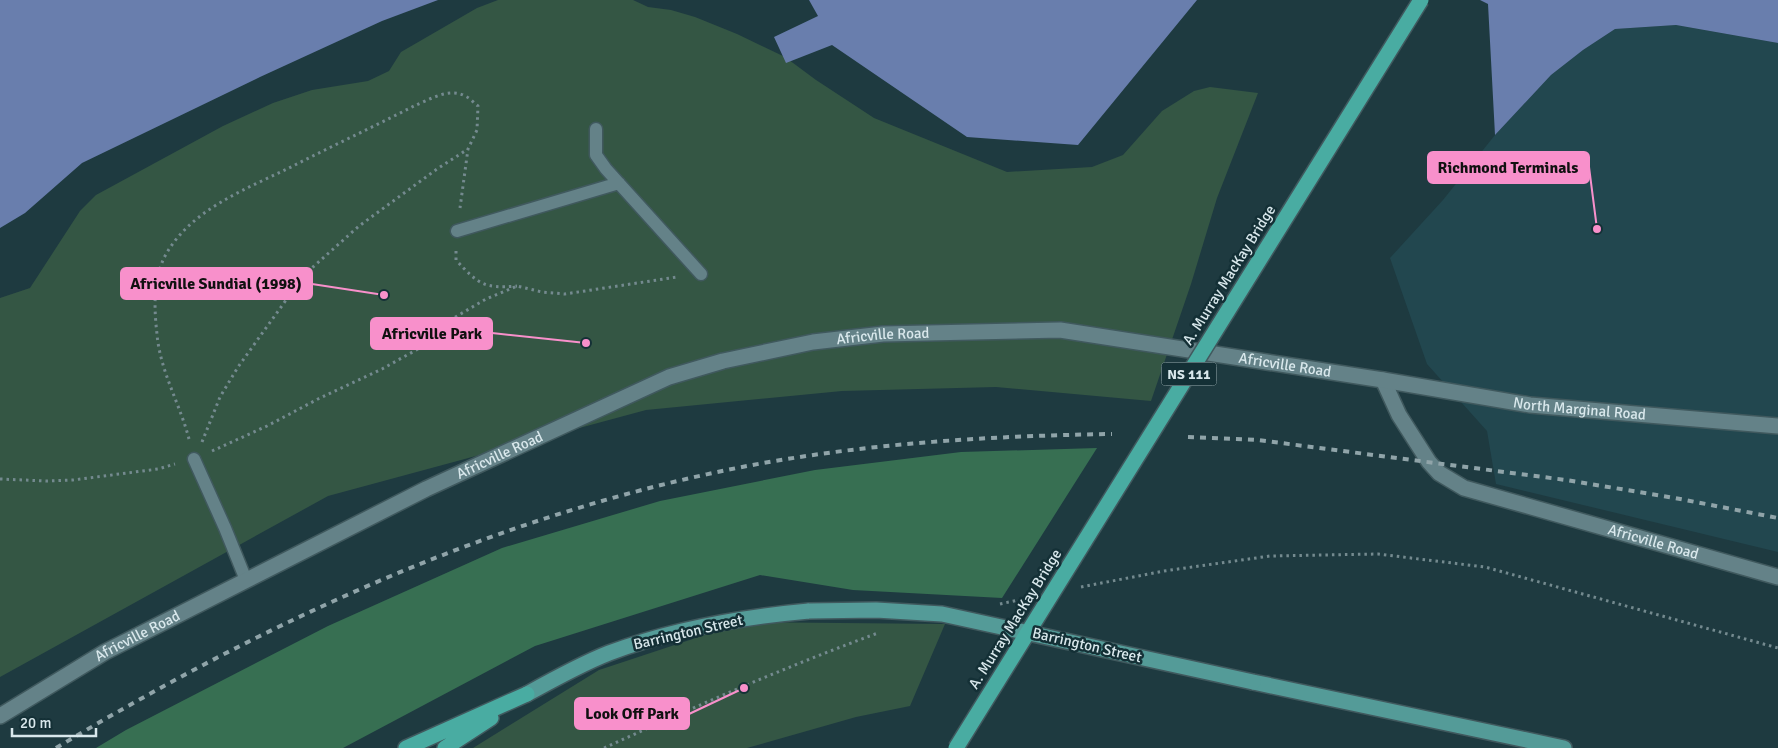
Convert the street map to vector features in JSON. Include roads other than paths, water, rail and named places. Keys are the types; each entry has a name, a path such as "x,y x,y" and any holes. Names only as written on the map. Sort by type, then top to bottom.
{"highway":[{"name":"A. Murray MacKay Bridge","path":"956,748 1421,0"},
{"path":"406,748 527,694"},
{"path":"445,748 527,694"}],"main road":[{"name":"Barrington Street","path":"527,694 582,665 637,643 699,628 753,617 810,611 876,610 942,614 1564,748"}],"street":[{"name":"Africville Road","path":"0,716 105,652 246,580 426,489 668,378 723,361 813,342 883,334 1060,330 1384,380 1399,415 1429,462 1439,473 1464,488 1778,577"},
{"name":"North Marginal Road","path":"1384,380 1530,405 1778,426"}],"lane":[{"path":"596,129 596,155 701,274"},
{"path":"457,231 619,183"},
{"path":"194,460 246,580"}],"water":[{"path":"0,0 438,0 382,21 260,77 82,163 25,213 0,228"},
{"path":"809,0 1197,0 1078,145 967,137 832,45 786,63 774,37 818,16"},
{"path":"1480,0 1778,0 1778,43 1676,25 1615,29 1583,50 1551,75 1495,135 1488,4"}],"railway":[{"path":"56,748 135,702 215,659 297,618 380,580 465,547 551,517 638,491 774,461 870,448 967,439 1112,434"},
{"path":"1188,437 1258,440 1566,480 1675,498 1778,518"}],"place":[{"name":"Richmond Terminals","path":"1597,229"},
{"name":"Africville Sundial (1998)","path":"384,295"},
{"name":"Africville Park","path":"586,343"},
{"name":"Look Off Park","path":"744,688"}]}
